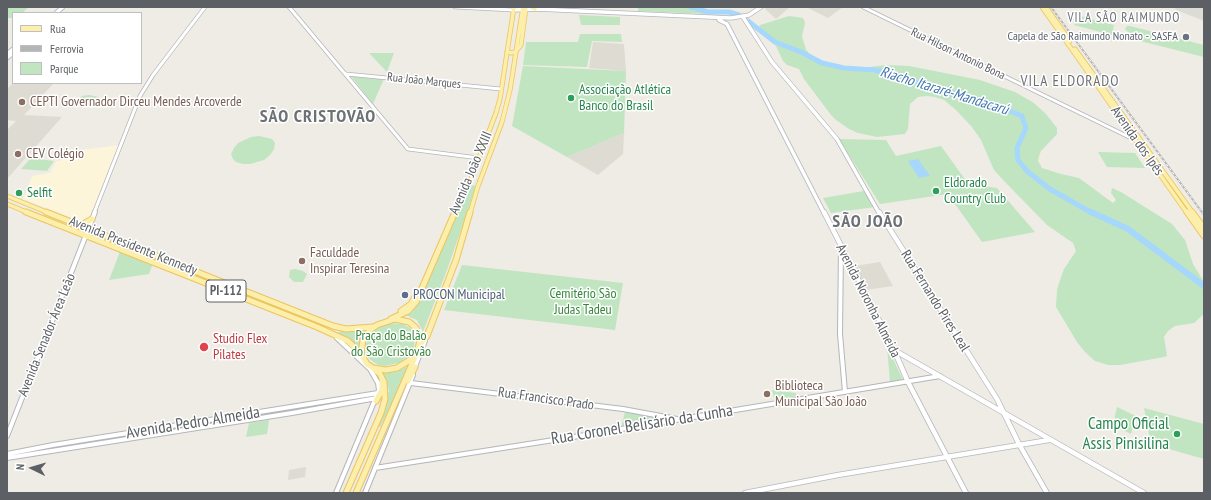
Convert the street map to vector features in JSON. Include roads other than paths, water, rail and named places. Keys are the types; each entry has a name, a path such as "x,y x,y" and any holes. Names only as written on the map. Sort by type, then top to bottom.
{"main road":[{"path":"531,7 535,10"},
{"path":"743,18 754,13 761,7"},
{"path":"514,8 729,21 753,16 764,7"},
{"name":"Avenida dos Ipês","path":"1042,7 1133,132 1141,140 1204,228"},
{"name":"Avenida dos Ipês","path":"1046,7 1071,45"},
{"name":"Avenida João XXIII","path":"391,319 408,311 414,306 472,176 496,113 507,57 514,8"},
{"path":"507,51 511,53 516,52 522,43 525,16 524,8"},
{"name":"Avenida João XXIII","path":"419,346 427,336 456,260 478,186 502,122 510,90 514,58 524,8"},
{"path":"525,16 535,10 729,21"},
{"name":"Rua Fernando Pires Leal","path":"743,18 772,62 837,139 890,231 1006,414 1019,444 1047,493"},
{"name":"Avenida Noronha Almeida","path":"729,21 841,247 894,350 908,382 966,493"},
{"path":"507,57 514,58"},
{"name":"Avenida dos Ipês","path":"1133,132 1136,140 1204,236"},
{"path":"472,176 476,179 481,178"},
{"path":"468,184 478,186"},
{"name":"Avenida Presidente Kennedy","path":"7,196 333,326 340,328 373,328"},
{"name":"Avenida Presidente Kennedy","path":"7,204 86,234 333,334 353,345 361,354"},
{"path":"80,226 92,218"},
{"path":"358,328 378,322 407,307 414,300 426,278"},
{"path":"346,493 381,413 385,393 385,386 382,377 367,364 361,354 363,340 373,328 381,322 391,319 402,319 414,325 419,333 419,346 356,493"},
{"path":"894,350 1144,493"},
{"path":"373,368 386,370 397,368 407,363 417,352"},
{"path":"394,406 415,367"},
{"path":"376,400 382,390 382,377"},
{"path":"745,493 1019,444 1049,440"}],"street":[{"path":"88,229 143,90 205,7"},
{"path":"289,7 408,149 479,158"},
{"path":"455,7 514,8"},
{"name":"Rua Hilson Antonio Bona","path":"863,7 1119,132 1136,140 1141,140"},
{"name":"Rua João Marques","path":"346,74 501,89"},
{"name":"Rua Hilson Antonio Bona","path":"1119,132 1133,132"},
{"name":"Avenida Senador Área Leão","path":"7,436 88,229"},
{"path":"841,247 840,334 845,392"},
{"path":"333,334 370,369 378,383 376,400 336,493"},
{"name":"Avenida João XXIII","path":"365,493 411,383 415,367 427,336"},
{"name":"Rua Coronel Belisário da Cunha","path":"375,468 940,376"},
{"name":"Rua Francisco Prado","path":"411,383 623,409 680,419"},
{"name":"Avenida Pedro Almeida","path":"7,454 53,445 378,393"},
{"name":"Avenida Pedro Almeida","path":"7,458 376,400"}],"water":[{"path":"918,159 930,176 919,178 908,161"}],"waterway":[{"name":"Riacho Itararé-Mandacarú","path":"691,7 708,12 729,12 739,15"},
{"name":"Riacho Itararé-Mandacarú","path":"748,21 775,42 801,52 822,63 844,68 875,70 908,79 948,93 993,104 1022,116 1026,128 1017,148 1018,160 1028,172 1050,189 1092,213"},
{"name":"Riacho Itararé-Mandacarú","path":"1091,212 1128,229 1204,286"}],"railway":[{"path":"1051,7 1204,215"}],"place":[{"name":"Capela de São Raimundo Nonato - SASFA","path":"1186,37"},
{"name":"Associação Atlética Banco do Brasil","path":"571,98"},
{"name":"CEPTI Governador Dirceu Mendes Arcoverde","path":"22,102"},
{"name":"CEV Colégio","path":"18,154"},
{"name":"Eldorado Country Club","path":"936,191"},
{"name":"Selfit","path":"19,193"},
{"name":"Faculdade Inspirar Teresina","path":"302,261"},
{"name":"PROCON Municipal","path":"405,295"},
{"name":"Studio Flex Pilates","path":"204,347"},
{"name":"Biblioteca Municipal São João","path":"767,394"},
{"name":"Campo Oficial Assis Pinisilina","path":"1177,434"}],"district":[{"name":"VILA SÃO RAIMUNDO","path":"1124,18"},
{"name":"VILA ELDORADO","path":"1070,82"},
{"name":"SÃO CRISTOVÃO","path":"318,117"},
{"name":"SÃO JOÃO","path":"868,222"}],"park label":[{"name":"Cemitério São Judas Tadeu","path":"583,302"},
{"name":"Praça do Balão do São Cristovão","path":"391,344"}]}
